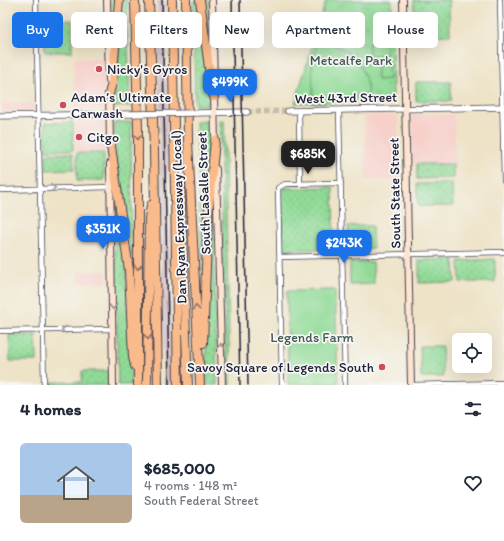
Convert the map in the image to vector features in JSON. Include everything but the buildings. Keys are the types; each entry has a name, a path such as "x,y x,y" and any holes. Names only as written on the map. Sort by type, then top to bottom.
{"highway":[{"path":"109,94 112,83 119,0"},
{"path":"135,0 138,130 138,382"},
{"path":"150,0 158,385"},
{"path":"172,0 178,385"},
{"name":"Dan Ryan Expressway (Local)","path":"186,0 188,140 200,385"},
{"path":"200,0 214,97"},
{"path":"110,140 130,270 133,357 138,382"},
{"path":"200,361 203,342 208,217 215,140"},
{"path":"174,154 180,182 188,385"},
{"path":"147,385 149,218 154,186"}],"main road":[{"path":"107,0 114,385"},
{"name":"South LaSalle Street","path":"212,0 222,385"},
{"name":"South State Street","path":"403,0 410,385"}],"street":[{"path":"36,0 44,385"},
{"path":"500,0 504,181"},
{"name":"West 43rd Street","path":"288,111 503,107"},
{"path":"339,110 345,385"},
{"path":"299,111 300,184"},
{"path":"0,116 247,112"},
{"path":"282,385 278,190 280,186 285,184 341,183"},
{"path":"0,190 111,187"},
{"path":"280,257 504,252"},
{"path":"0,331 113,329"},
{"path":"410,385 504,383"}],"shaded area":[{"path":"157,0 165,0 165,12 157,12"},
{"path":"158,48 166,48 172,385 164,385"},
{"path":"74,58 104,58 105,109 75,109"},
{"path":"2,103 35,103 35,111 2,112"},
{"path":"412,114 454,114 455,164 413,164"},
{"path":"364,115 398,115 399,180 366,180"},
{"path":"105,120 106,151 76,152 75,121"},
{"path":"77,216 107,216 107,237 77,238"},
{"path":"108,271 108,282 78,283 78,272"}],"green space":[{"path":"110,0 117,0 116,12 110,12"},
{"path":"122,0 127,0 130,106 114,107 118,48 127,48 127,12 121,12"},
{"path":"193,0 197,0 199,12 193,12"},
{"path":"203,0 209,0 210,52"},
{"name":"Metcalfe Park","path":"326,0 392,0 392,12 373,12 373,48 392,48 393,101 295,103 312,48 365,48 365,12 322,12"},
{"path":"414,0 449,0 450,35 438,35 438,12 414,12"},
{"path":"63,20 71,20 72,52 45,52 45,48 63,48"},
{"path":"202,38 210,99 209,105 195,105 194,48 202,48"},
{"path":"369,43 373,43 373,48 386,48 386,55 369,55"},
{"path":"316,48 341,48 354,58 360,65 367,84 368,96 315,97 313,95 312,61"},
{"path":"388,62 389,79 377,80 377,63"},
{"path":"416,82 451,82 451,101 416,101"},
{"path":"210,120 210,142 202,271 196,121"},
{"path":"220,120 224,120 230,385 226,385"},
{"path":"73,122 73,150 46,150 45,123"},
{"path":"116,122 131,122 132,256 130,256 115,149 114,124"},
{"path":"73,153 74,169 46,170 46,154"},
{"path":"77,153 104,153 104,180 77,181"},
{"path":"417,164 453,164 453,178 417,179"},
{"path":"452,183 453,206 418,206 417,184"},
{"path":"333,187 334,249 282,250 282,188"},
{"path":"116,197 126,262 131,385 118,385 114,198"},
{"path":"213,198 217,385 207,385 206,349"},
{"path":"348,226 372,226 373,248 349,249"},
{"path":"454,259 455,282 419,283 419,260"},
{"path":"495,259 495,282 460,282 459,261"},
{"path":"373,262 374,284 350,285 350,263"},
{"name":"Legends Farm","path":"335,290 338,383 288,384 287,291"},
{"path":"9,335 36,335 37,361 10,361"},
{"path":"420,346 442,346 443,377 421,377"},
{"path":"82,371 109,371 109,385 52,385 52,382 82,382"}],"tunnel":[{"path":"247,112 288,111"}],"railway":[{"path":"162,0 169,385"},
{"path":"232,0 240,385"},
{"path":"240,0 248,385"}],"place":[{"name":"Nicky's Gyros","path":"99,69"},
{"name":"Adam’s Ultimate Carwash","path":"63,105"},
{"name":"Citgo","path":"79,137"},
{"name":"Savoy Square of Legends South","path":"382,367"}]}
